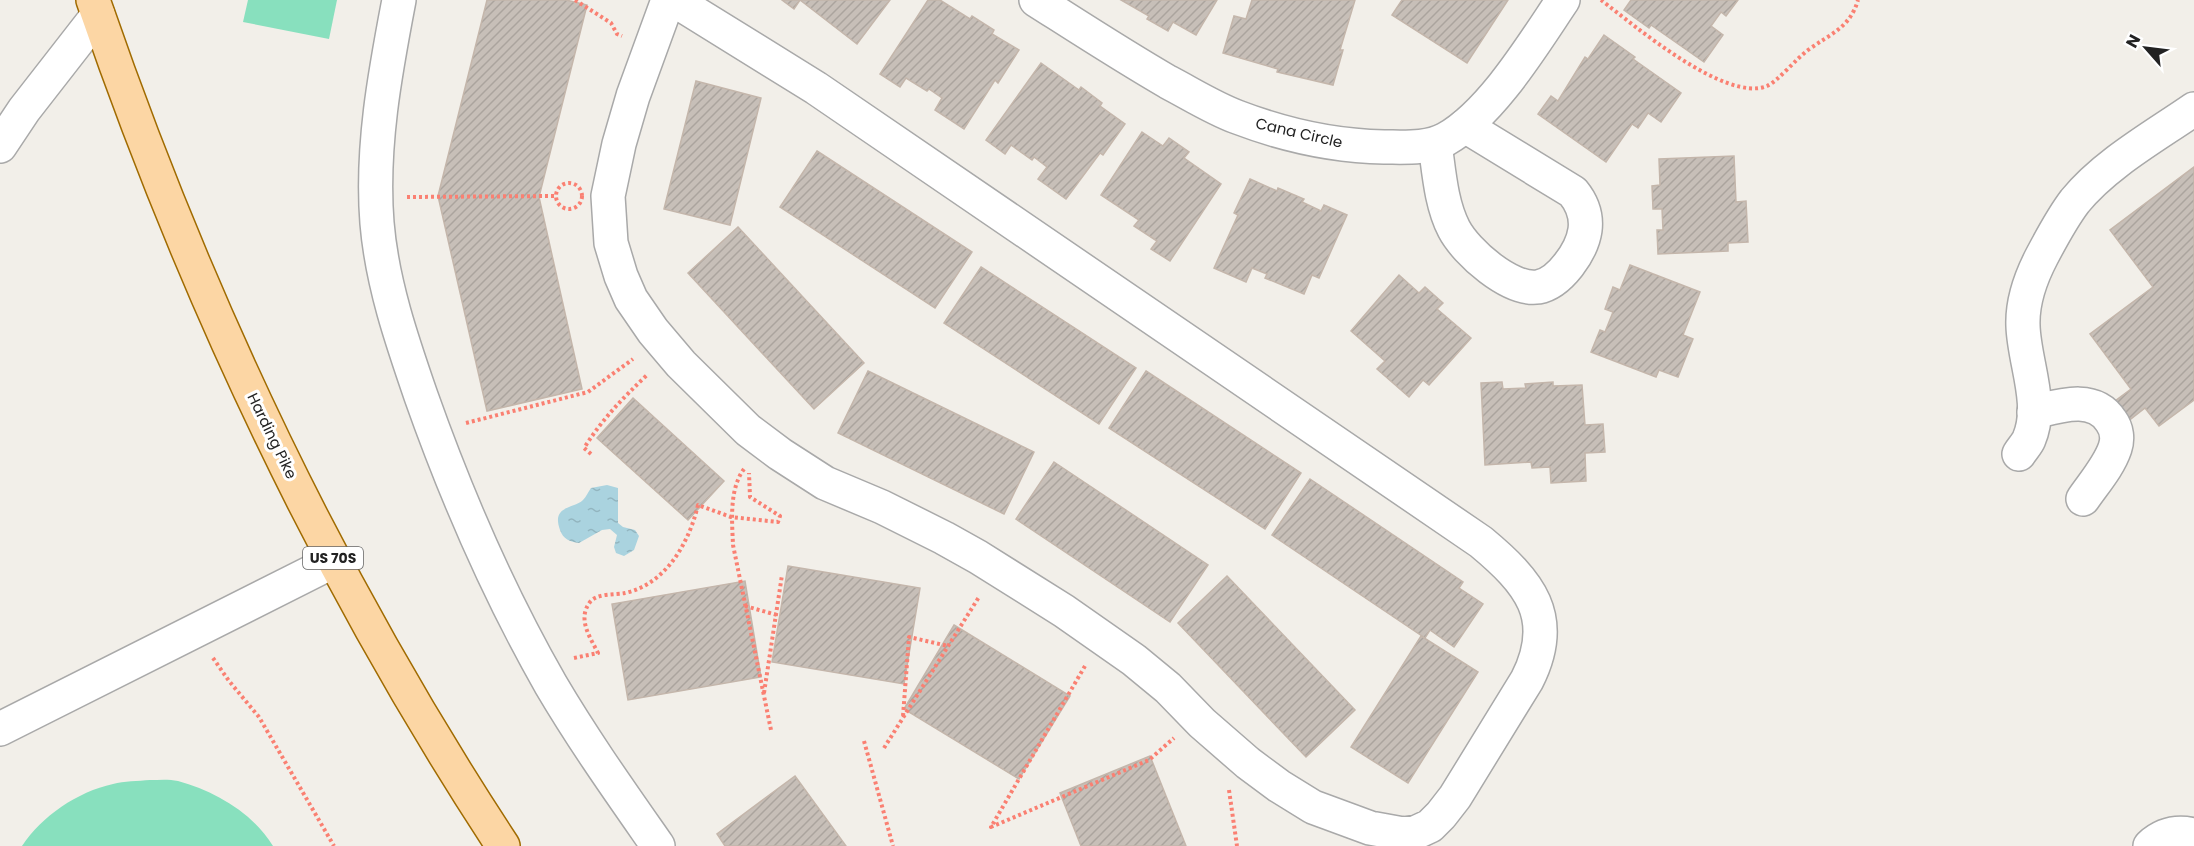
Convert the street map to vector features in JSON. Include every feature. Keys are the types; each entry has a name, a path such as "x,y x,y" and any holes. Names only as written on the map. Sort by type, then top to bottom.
{"main road":[{"name":"Harding Pike","path":"96,7 142,135 227,341 272,440 334,561 416,708 503,846"}],"street":[{"path":"399,0 382,99 376,156 375,198 385,272 397,321 433,431 485,556 540,664 605,771 658,846"},
{"path":"668,0 633,96 619,144 607,209 611,243 621,276 631,299 666,346 748,430 805,471 825,483 882,507 944,538 997,568 1102,637 1168,688 1248,763 1279,786 1313,807 1378,830 1403,834 1417,832 1430,826 1455,796 1536,663 1539,646 1538,611 1526,587 1512,568 1481,542 816,88 674,0"},
{"name":"Cana Circle","path":"1036,0 1145,68 1236,117 1274,130 1325,142 1384,147 1435,144 1465,126 1502,86 1563,0"},
{"path":"0,146 96,7"},
{"path":"2019,454 2029,440 2034,412 2023,325 2029,285 2050,240 2085,190 2139,147 2194,109"},
{"path":"1435,144 1448,214 1454,229 1470,250 1493,271 1528,287 1541,286 1557,278 1572,261 1584,236 1585,220 1581,203 1573,192 1465,126"},
{"path":"2034,412 2059,406 2084,404 2101,410 2113,424 2116,432 2115,450 2083,499"},
{"path":"0,729 334,561"},
{"path":"2150,846 2172,834 2184,832 2194,835"}],"path":[{"path":"575,0 610,23 617,34 651,46"},
{"path":"1601,0 1655,41 1705,73 1722,82 1748,88 1764,87 1770,84 1795,60 1839,30 1852,16 1858,0"},
{"path":"571,183 580,188 583,198 579,205 569,210 559,205 556,196 562,185 571,183"},
{"path":"375,198 556,196"},
{"path":"433,431 588,392 666,346"},
{"path":"591,454 584,448 614,406 666,346"},
{"path":"540,664 598,653 585,626 585,611 590,603 601,596 629,592 661,574 687,539 698,505 731,517 778,522 780,516 750,497 749,462 738,477 731,517 733,545 771,730"},
{"path":"884,748 997,568"},
{"path":"764,697 782,575"},
{"path":"745,606 777,615"},
{"path":"197,631 218,666 260,717 334,846"},
{"path":"1102,637 991,827 1149,760 1197,717"},
{"path":"903,717 909,638 948,646"},
{"path":"864,741 893,846"}],"green space":[{"path":"248,0 337,0 329,39 243,22"},
{"path":"150,780 178,781 219,797 255,823 273,846 22,846 50,815 74,799 113,784"}],"water":[{"path":"607,485 618,488 618,523 635,530 639,536 634,550 624,556 616,553 614,547 617,535 610,529 602,530 579,543 565,538 558,522 561,512 583,500 591,488"}],"building":[{"path":"487,0 566,0 587,5 539,197 582,389 487,411 438,196"},
{"path":"782,0 800,0 794,9"},
{"path":"800,0 890,0 857,44"},
{"path":"928,0 940,0 970,19 972,16 994,30 992,34 1019,50 998,83 995,80 964,129 935,110 942,98 929,89 927,91 906,78 900,87 880,74"},
{"path":"1121,0 1217,0 1196,35 1173,22 1168,31 1147,19 1149,16"},
{"path":"1252,0 1355,0 1340,50 1343,50 1333,85 1277,72 1278,69 1223,53 1234,16 1246,19"},
{"path":"1402,0 1508,0 1467,63 1392,15"},
{"path":"1631,0 1738,0 1726,16 1721,12 1711,26 1723,35 1704,62 1651,25 1649,28 1624,10"},
{"path":"1604,35 1681,93 1661,122 1648,113 1638,128 1632,124 1606,162 1538,114 1551,96 1558,101 1585,57 1588,59"},
{"path":"1041,63 1079,90 1081,87 1102,103 1100,106 1125,124 1103,155 1100,153 1066,199 1038,179 1047,167 1034,157 1032,160 1011,145 1005,154 986,140"},
{"path":"696,81 761,98 730,225 664,209"},
{"path":"1142,132 1163,146 1169,138 1189,152 1184,158 1221,184 1170,261 1151,249 1157,241 1134,226 1139,220 1101,195"},
{"path":"817,151 972,252 935,308 780,207"},
{"path":"1734,156 1736,202 1746,201 1748,242 1728,243 1728,251 1658,254 1657,230 1663,230 1662,209 1653,209 1652,186 1660,185 1659,159"},
{"path":"2194,167 2194,400 2159,426 2145,408 2122,426 2107,407 2131,389 2090,334 2153,287 2110,230"},
{"path":"1250,179 1277,191 1278,188 1304,199 1302,202 1321,211 1324,205 1347,215 1319,278 1312,275 1304,294 1265,278 1267,274 1252,268 1246,282 1214,268 1238,215 1234,213"},
{"path":"738,227 864,363 814,409 688,273"},
{"path":"1630,265 1700,292 1683,335 1693,339 1678,377 1659,370 1656,377 1591,352 1600,330 1605,332 1613,312 1605,309 1613,287 1620,290"},
{"path":"981,267 1136,368 1099,424 944,323"},
{"path":"1399,275 1419,293 1425,287 1443,303 1437,309 1471,338 1429,385 1423,380 1409,397 1377,369 1385,361 1351,331"},
{"path":"868,371 1034,452 1004,514 838,433"},
{"path":"1146,371 1301,473 1265,529 1109,428"},
{"path":"1502,382 1503,389 1526,388 1525,384 1553,382 1553,386 1582,385 1585,425 1603,424 1605,452 1585,453 1586,481 1551,483 1550,467 1532,468 1531,462 1485,465 1481,383"},
{"path":"633,398 724,481 688,520 597,438"},
{"path":"1054,462 1208,565 1170,622 1016,519"},
{"path":"1310,479 1463,582 1459,588 1483,604 1454,647 1430,630 1425,638 1272,535"},
{"path":"788,566 920,588 904,684 772,662"},
{"path":"1227,576 1355,710 1306,757 1178,623"},
{"path":"745,581 761,677 628,700 612,604"},
{"path":"954,625 1070,696 1019,779 904,709"},
{"path":"1421,636 1478,672 1408,783 1351,747"},
{"path":"1150,756 1186,846 1081,846 1060,793"},
{"path":"795,776 846,846 725,846 717,834"}]}
